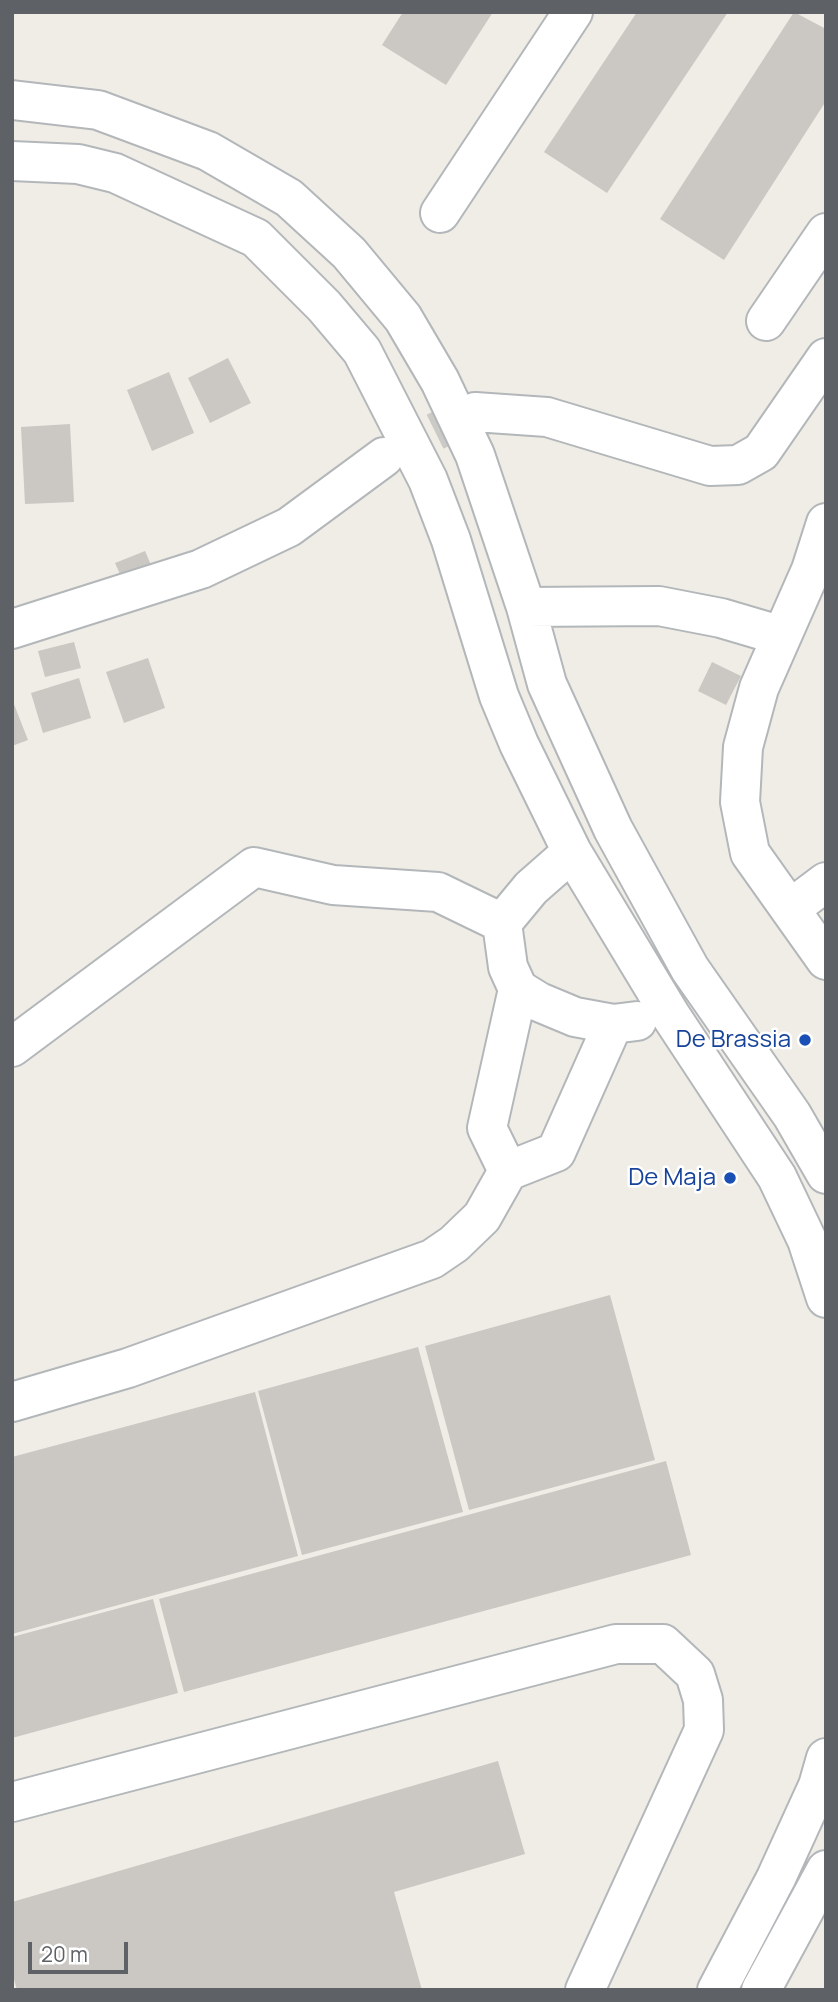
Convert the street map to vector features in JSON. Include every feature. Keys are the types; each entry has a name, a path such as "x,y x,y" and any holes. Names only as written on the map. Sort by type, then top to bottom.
{"street":[{"path":"440,213 573,12"},
{"path":"12,100 98,110 154,128 208,151 289,198 349,253 403,318 428,360 475,456 526,607 547,684 613,830 690,970 792,1115 826,1174"},
{"path":"12,161 78,164 115,173 256,238 324,306 362,351 391,402 428,480 451,540 499,696 572,852 671,1016 783,1187 807,1240 826,1298"},
{"path":"256,238 289,198"},
{"path":"766,321 826,233"},
{"path":"475,412 547,417 710,466 738,465 761,453 826,358"},
{"path":"12,629 201,569 289,527 384,457"},
{"path":"826,523 811,570 759,688 743,747 740,802 751,853 826,960"},
{"path":"526,607 659,607 721,618 782,636"},
{"path":"572,852 531,888 502,923 508,967 519,989 539,1002 575,1017 613,1024 671,1016"},
{"path":"12,1046 254,867 333,885 438,891 502,923"},
{"path":"790,909 826,882"},
{"path":"508,1171 488,1128 519,989"},
{"path":"12,1402 128,1368 432,1259 454,1244 482,1217 508,1171 556,1152 613,1024"},
{"path":"12,1801 616,1644 663,1644 695,1674 703,1700 704,1730 585,1990"},
{"path":"717,1990 776,1878 823,1777"},
{"path":"761,1990 826,1870"}],"building":[{"path":"403,12 493,12 446,85 382,45"},
{"path":"637,12 728,12 607,193 544,152"},
{"path":"794,12 826,29 826,101 724,260 660,219"},
{"path":"228,358 251,403 210,423 188,378"},
{"path":"169,372 194,433 152,451 127,390"},
{"path":"70,424 74,502 25,504 21,427"},
{"path":"145,551 154,572 125,585 115,563"},
{"path":"74,642 81,668 45,677 38,651"},
{"path":"148,658 165,708 124,723 106,672"},
{"path":"712,662 741,676 726,705 698,691"},
{"path":"79,678 91,718 43,733 31,693"},
{"path":"12,699 28,740 12,746"},
{"path":"610,1295 655,1460 469,1510 425,1346"},
{"path":"418,1347 463,1512 302,1555 258,1391"},
{"path":"255,1392 298,1556 12,1634 12,1457"},
{"path":"666,1461 691,1555 184,1692 159,1599"},
{"path":"153,1599 178,1693 12,1738 12,1637"},
{"path":"498,1761 525,1854 394,1892 422,1990 17,1990 12,1972 12,1902"}],"tunnel":[{"path":"384,457 475,412"}],"place":[{"name":"De Brassia","path":"805,1040"},
{"name":"De Maja","path":"730,1178"}]}
